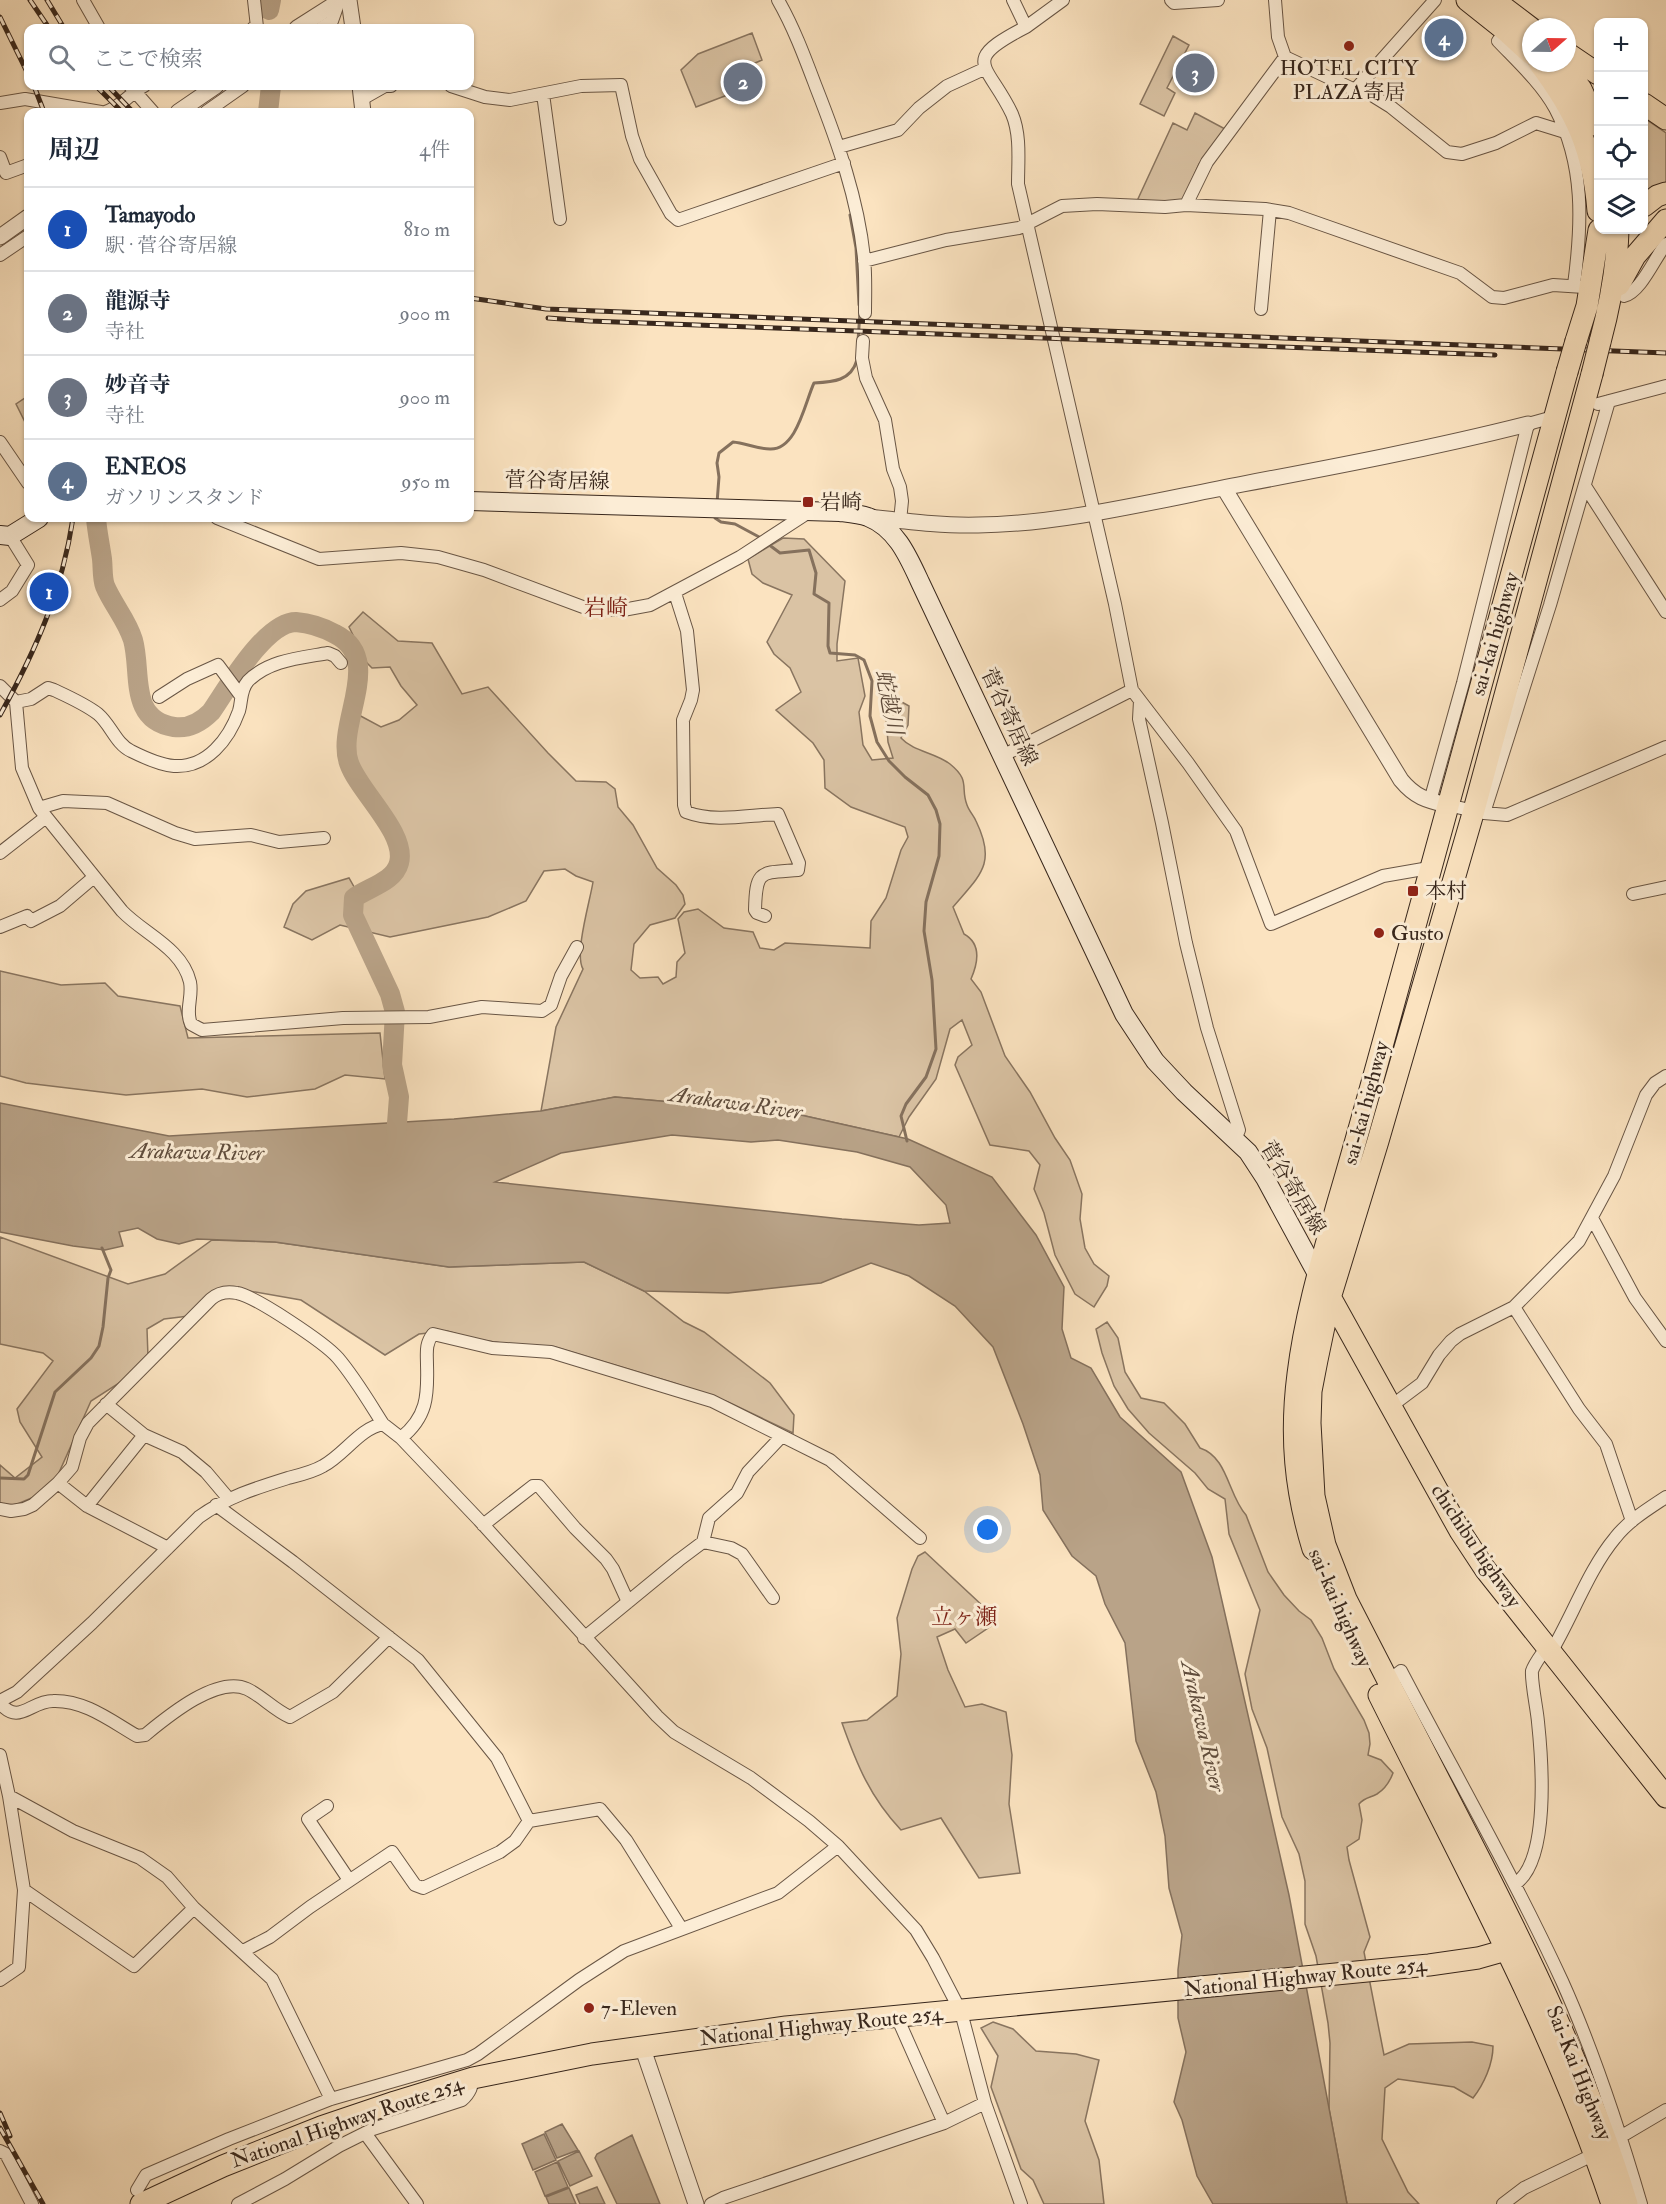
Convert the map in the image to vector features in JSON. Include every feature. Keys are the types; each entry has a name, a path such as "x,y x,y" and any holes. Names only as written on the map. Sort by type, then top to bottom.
{"highway":[{"path":"1467,0 1506,31 1522,51"},
{"path":"1494,0 1522,21"},
{"path":"1576,59 1596,72"},
{"path":"1542,72 1555,84 1581,130 1595,180"},
{"path":"1569,72 1581,89 1594,116"},
{"path":"1648,107 1666,119"},
{"path":"1648,204 1666,193"},
{"path":"1648,224 1666,218"},
{"path":"1617,300 1635,256 1666,218"},
{"name":"sai-kai highway","path":"1515,1948 1382,1685 1325,1545 1294,1425 1298,1374 1317,1274 1358,1136 1429,868 1439,803 1587,306 1598,234"},
{"name":"sai-kai highway","path":"1303,1465 1311,1391 1330,1298 1479,812 1600,342 1617,300 1618,234"},
{"path":"1358,1136 1378,1141"},
{"name":"chichibu highway","path":"1317,1274 1460,1531 1485,1569 1666,1797"},
{"name":"National Highway Route 254","path":"139,2197 470,2069 786,2027 961,2012 1478,1958 1515,1948"},
{"name":"Sai-Kai Highway","path":"1515,1948 1575,2059 1609,2145 1627,2204"},
{"name":"Sai-Kai Highway","path":"1609,2145 1612,2204"}],"main road":[{"name":"菅谷寄居線","path":"474,501 840,512 867,516 894,535 902,545 1124,1014 1155,1061 1184,1092 1248,1152 1265,1178 1317,1274"},
{"path":"5,535 31,522"}],"street":[{"path":"83,0 97,24"},
{"path":"254,0 257,24"},
{"path":"304,24 343,0"},
{"path":"327,24 332,21 343,0"},
{"path":"343,0 352,24"},
{"path":"778,0 798,40 844,163 853,196 864,261 865,313"},
{"path":"1013,0 1026,27"},
{"path":"1064,0 988,50 984,57 984,69 1013,116 1018,150 1018,184 1136,696 1186,943 1207,1028 1239,1131 1235,1140"},
{"path":"1171,0 1174,3 1218,0"},
{"path":"1275,0 1278,37 1285,57 1355,90 1371,94 1391,107 1447,153 1462,154 1496,143 1536,123 1565,132"},
{"path":"1355,90 1435,0"},
{"path":"1186,205 1207,162 1285,57"},
{"path":"839,147 898,130 919,108 947,87 984,69"},
{"path":"864,261 946,240 1027,225 1062,206 1097,204 1165,207 1186,205 1289,213 1460,273 1492,297 1504,298 1553,285 1579,286 1581,207 1574,157 1555,108 1537,72"},
{"path":"463,90 484,97 510,100 581,86 621,86 640,159 671,214 678,220 844,163"},
{"path":"114,108 133,90"},
{"path":"138,90 150,108"},
{"path":"184,108 210,90"},
{"path":"212,108 237,90"},
{"path":"362,99 378,90"},
{"path":"543,94 560,219"},
{"path":"25,99 28,108"},
{"path":"0,103 25,99 78,108"},
{"path":"0,157 6,173 24,166"},
{"path":"1262,309 1270,210"},
{"path":"0,237 24,220"},
{"path":"0,255 24,239"},
{"path":"1617,300 1631,294 1665,248"},
{"path":"863,341 862,358 866,378 885,420 893,469 900,488 902,501 900,520"},
{"path":"1479,812 1544,603 1585,486 1604,403 1666,386"},
{"path":"867,516 979,525 1023,522 1094,512 1450,444 1546,419"},
{"path":"1439,803 1491,590 1528,424"},
{"path":"0,442 24,477"},
{"path":"1585,486 1666,612"},
{"path":"1224,488 1401,780 1410,791 1439,803 1479,812 1507,815 1666,747"},
{"path":"228,522 319,559 401,553 438,557 484,570 591,610 609,611 638,608 675,593 740,557 812,511"},
{"path":"0,600 12,591 28,565 5,535"},
{"path":"675,593 687,631 693,690 682,720 684,805 686,812 716,818 746,818 778,814 799,863 798,870 767,872 759,877 755,910 765,916"},
{"path":"239,693 246,683 264,668 328,653 335,656 341,663"},
{"path":"16,702 31,699 48,688 54,690 99,715 116,738 129,750 172,766 187,766 200,761 219,746 240,709 239,693 218,664 187,679 159,697"},
{"path":"0,686 16,702 22,768 43,812 94,878 130,919 166,945 184,968 191,990 187,1015 191,1024 202,1030 343,1018 429,1017 499,1006 542,1011 551,1005 561,976 577,947"},
{"path":"1002,756 1136,696"},
{"path":"1136,696 1188,763 1236,831 1271,924 1383,876 1429,868"},
{"path":"0,853 43,812 63,801 107,802 176,833 195,839 251,834 279,842 324,838"},
{"path":"0,927 27,916 32,921 60,906 94,878"},
{"path":"1633,894 1666,887"},
{"path":"1390,1407 1422,1383 1439,1355 1451,1341 1514,1306 1579,1240 1614,1176 1646,1095 1655,1083 1666,1076"},
{"path":"1592,1218 1635,1298 1666,1341"},
{"path":"0,1509 11,1511 24,1509 33,1505 58,1484 72,1467 80,1438 88,1423 215,1295 223,1292 239,1293 255,1300 312,1335 338,1358 383,1424 401,1438 584,1638 674,1732 751,1779 809,1821 838,1846 916,1930 961,2012 985,2103 1021,2204"},
{"path":"1514,1306 1578,1409 1606,1444 1632,1521"},
{"path":"401,1438 414,1428 426,1406 427,1342 433,1334 492,1348 551,1352 712,1401 830,1460 920,1538"},
{"path":"106,1404 144,1435 182,1452 206,1472 228,1498"},
{"path":"383,1424 374,1426 337,1458 321,1468 228,1498 199,1517 67,1646 16,1692 0,1702 8,1712 14,1714 50,1701 66,1701 86,1706 137,1736 145,1735 185,1703 234,1686 246,1688 290,1717 333,1692 389,1637"},
{"path":"87,1506 144,1435"},
{"path":"584,1638 703,1542 709,1518 737,1493 748,1472 782,1436"},
{"path":"58,1484 87,1506 168,1548"},
{"path":"483,1525 532,1486 539,1486 575,1528 606,1559 628,1602"},
{"path":"1515,1884 1530,1868 1536,1850 1541,1804 1542,1762 1532,1671 1549,1650 1615,1537 1632,1521 1666,1497"},
{"path":"216,1505 418,1660 497,1758 529,1821"},
{"path":"703,1542 731,1548 742,1554 773,1598"},
{"path":"1382,1685 1401,1671 1515,1884 1563,1983 1609,2145 1641,2204"},
{"path":"0,1755 24,1890 19,1967 0,1980"},
{"path":"9,1796 73,1832 140,1858 167,1877 194,1908 272,1979 331,2100"},
{"path":"327,1806 308,1819 349,1880"},
{"path":"243,1951 270,1937 310,1906 392,1852 415,1885 423,1888 500,1852 515,1841 529,1821 600,1809 626,1840 681,1928"},
{"path":"238,2204 285,2180 339,2146 365,2133 462,2100 469,2094 470,2069 478,2054 579,1980 624,1951 778,1893 838,1846"},
{"path":"24,1890 134,1966 194,1908"},
{"path":"897,2017 944,2123"},
{"path":"642,2046 696,2204"},
{"path":"139,2197 146,2175 331,2100 470,2069"},
{"path":"711,2204 944,2123 985,2103"},
{"path":"1503,2204 1533,2183 1609,2145 1666,2110"},
{"path":"365,2133 417,2204"},
{"path":"0,2151 6,2154 32,2204"}],"shaded area":[{"path":"752,33 762,60 723,77 730,94 696,107 681,70 698,54"},
{"path":"1173,36 1189,45 1167,88 1175,93 1164,116 1140,104"},
{"path":"1195,113 1227,130 1199,164 1182,202 1137,201 1173,123 1187,130"},
{"path":"1648,121 1666,133 1666,189 1648,199"},
{"path":"24,399 24,420 16,404"},
{"path":"783,538 804,539 845,581 837,661 858,658 865,696 859,712 863,745 872,760 893,758 888,742 886,717 900,701 909,706 908,725 901,738 906,743 950,764 961,775 965,799 985,848 985,859 978,877 953,907 964,934 970,938 976,948 977,960 971,979 981,992 1005,1056 1030,1092 1070,1160 1082,1194 1080,1219 1085,1248 1094,1264 1109,1276 1107,1286 1094,1307 1075,1294 1055,1255 1044,1213 1034,1189 1040,1165 1029,1151 990,1145 955,1065 958,1057 972,1045 962,1020 950,1029 936,1079 909,1117 899,1137 765,1107 615,1097 541,1111 556,1027 583,969 580,952 581,940 593,882 565,869 544,871 526,901 488,917 390,937 340,925 312,940 284,927 293,904 306,891 349,878 357,892 373,889 395,878 403,865 401,833 353,766 349,739 355,713 381,727 399,720 417,705 401,686 390,667 372,668 367,663 349,627 363,612 398,641 432,643 462,694 488,687 576,781 606,782 615,789 618,807 633,825 657,868 676,885 683,895 685,904 675,918 650,925 634,944 631,970 640,978 658,977 663,984 676,977 677,962 685,953 678,919 684,912 698,909 724,928 753,932 760,948 774,950 785,943 870,948 871,921 886,898 901,850 908,837 905,827 851,807 825,788 824,760 813,743 776,710 801,692 790,668 774,654 767,642 792,595 763,583 752,574 748,559"},
{"path":"0,971 61,985 105,983 118,996 180,1006 188,1038 380,1033 385,1079 345,1075 315,1089 247,1097 202,1089 126,1095 26,1083 0,1076"},
{"path":"0,1237 128,1284 165,1274 212,1240 275,1242 449,1267 584,1262 644,1291 684,1322 704,1332 770,1383 794,1415 793,1433 728,1402 555,1347 508,1344 475,1339 447,1331 419,1334 385,1355 301,1300 232,1288 189,1316 164,1319 147,1329 148,1357 127,1378 91,1401 57,1477 34,1497 15,1505 0,1504 0,1465 15,1478 42,1457 20,1422 17,1409 53,1361 43,1353 0,1344"},
{"path":"1107,1322 1118,1338 1125,1372 1141,1398 1164,1403 1185,1424 1200,1448 1216,1459 1222,1468 1246,1515 1268,1572 1284,1595 1311,1620 1322,1638 1334,1669 1364,1720 1369,1733 1368,1755 1381,1760 1393,1773 1382,1790 1359,1804 1362,1820 1359,1839 1347,1847 1370,1937 1364,1952 1384,2055 1409,2044 1472,2042 1493,2046 1487,2074 1473,2098 1454,2087 1398,2079 1385,2088 1382,2139 1408,2192 1419,2204 1347,2204 1329,2109 1328,2023 1316,1956 1305,1924 1305,1881 1299,1854 1282,1817 1267,1748 1252,1709 1245,1674 1260,1610 1229,1534 1225,1499 1208,1489 1195,1473 1149,1433 1128,1409 1114,1386 1096,1329"},
{"path":"925,1552 985,1608 994,1624 966,1643 955,1629 937,1637 948,1670 965,1707 982,1704 1006,1712 1012,1755 1009,1804 1020,1873 979,1878 941,1818 901,1830 873,1793 853,1753 842,1723 867,1720 897,1696 901,1654 897,1618 912,1569 918,1556"},
{"path":"993,2022 1013,2029 1036,2051 1076,2054 1099,2060 1085,2121 1099,2160 1104,2204 1044,2204 1033,2180 1021,2169 991,2087 998,2056 981,2028"}],"water":[{"name":"Arakawa River","path":"615,1097 765,1107 908,1139 992,1177 1036,1235 1064,1287 1062,1329 1071,1358 1091,1368 1120,1417 1181,1472 1212,1557 1289,1895 1347,2204 1213,2204 1197,2176 1182,2120 1174,2102 1186,2052 1178,2018 1178,1970 1182,1935 1169,1888 1165,1836 1156,1792 1136,1741 1125,1643 1105,1604 1096,1576 1072,1556 1043,1510 1040,1475 993,1347 955,1306 909,1276 871,1263 821,1283 728,1293 644,1291 584,1262 449,1267 275,1242 197,1239 179,1244 157,1239 138,1228 119,1232 123,1246 105,1250 0,1232 0,1103 169,1136 454,1119 541,1111","holes":["672,1135 751,1142 778,1140 857,1152 910,1167 946,1205 950,1223 919,1225 842,1219 495,1182 561,1153"]},
{"path":"562,2124 578,2150 557,2158 545,2132"},
{"path":"544,2134 556,2160 533,2170 522,2144"},
{"path":"632,2135 660,2204 617,2204 595,2158 597,2154"},
{"path":"579,2151 592,2176 570,2186 558,2161"},
{"path":"557,2162 568,2187 545,2196 535,2172"},
{"path":"597,2187 605,2204 580,2204 576,2195"},
{"path":"569,2188 576,2204 549,2204 546,2197"}],"waterway":[{"path":"269,10 271,0"},
{"path":"268,108 271,90"},
{"name":"蛇越川","path":"850,215 856,248 859,305"},
{"name":"蛇越川","path":"858,341 860,312"},
{"name":"蛇越川","path":"717,503 719,453 733,442 765,449 779,447 787,442 799,424 814,383 834,381 846,376 857,360"},
{"name":"蛇越川","path":"715,515 715,518 721,522 735,524 761,538"},
{"path":"97,522 103,580 133,640 143,705 149,715 159,723 184,727 203,719 211,712 260,644 284,625 296,622 331,632 350,645 357,659 356,693 346,747 349,763 362,787 389,826 400,851 399,863 392,875 354,898 353,915 390,994 395,1012 392,1065 399,1097 395,1149"},
{"name":"蛇越川","path":"768,544 780,553 809,550 816,573 814,594 829,603 828,646 830,653 855,655 864,660 872,681 870,716 877,742 889,761 928,795 940,824 939,856 926,902 924,931 932,980 936,1049 926,1077 906,1104 901,1116 907,1141"},
{"path":"0,1478 24,1479 28,1475 55,1392 91,1358 99,1346 111,1270 102,1248"}],"railway":[{"path":"30,0 46,24"},
{"path":"47,0 62,24"},
{"path":"0,17 24,66"},
{"path":"36,90 42,108"},
{"path":"100,90 118,108"},
{"path":"112,90 129,108"},
{"path":"474,299 546,309 1666,353"},
{"path":"548,318 1495,355"},
{"path":"0,715 46,620 62,570 72,522"},
{"path":"0,2113 10,2136"},
{"path":"0,2128 43,2204"}],"place":[{"name":"ENEOS","path":"1444,38"},
{"name":"HOTEL CITY PLAZA寄居","path":"1349,46"},
{"name":"妙音寺","path":"1195,73"},
{"name":"龍源寺","path":"743,82"},
{"name":"岩崎","path":"808,502"},
{"name":"Tamayodo","path":"49,592"},
{"name":"本村","path":"1413,891"},
{"name":"Gusto","path":"1379,933"},
{"name":"7-Eleven","path":"589,2008"}],"district":[{"name":"岩崎","path":"606,608"},
{"name":"立ヶ瀬","path":"964,1617"}]}
